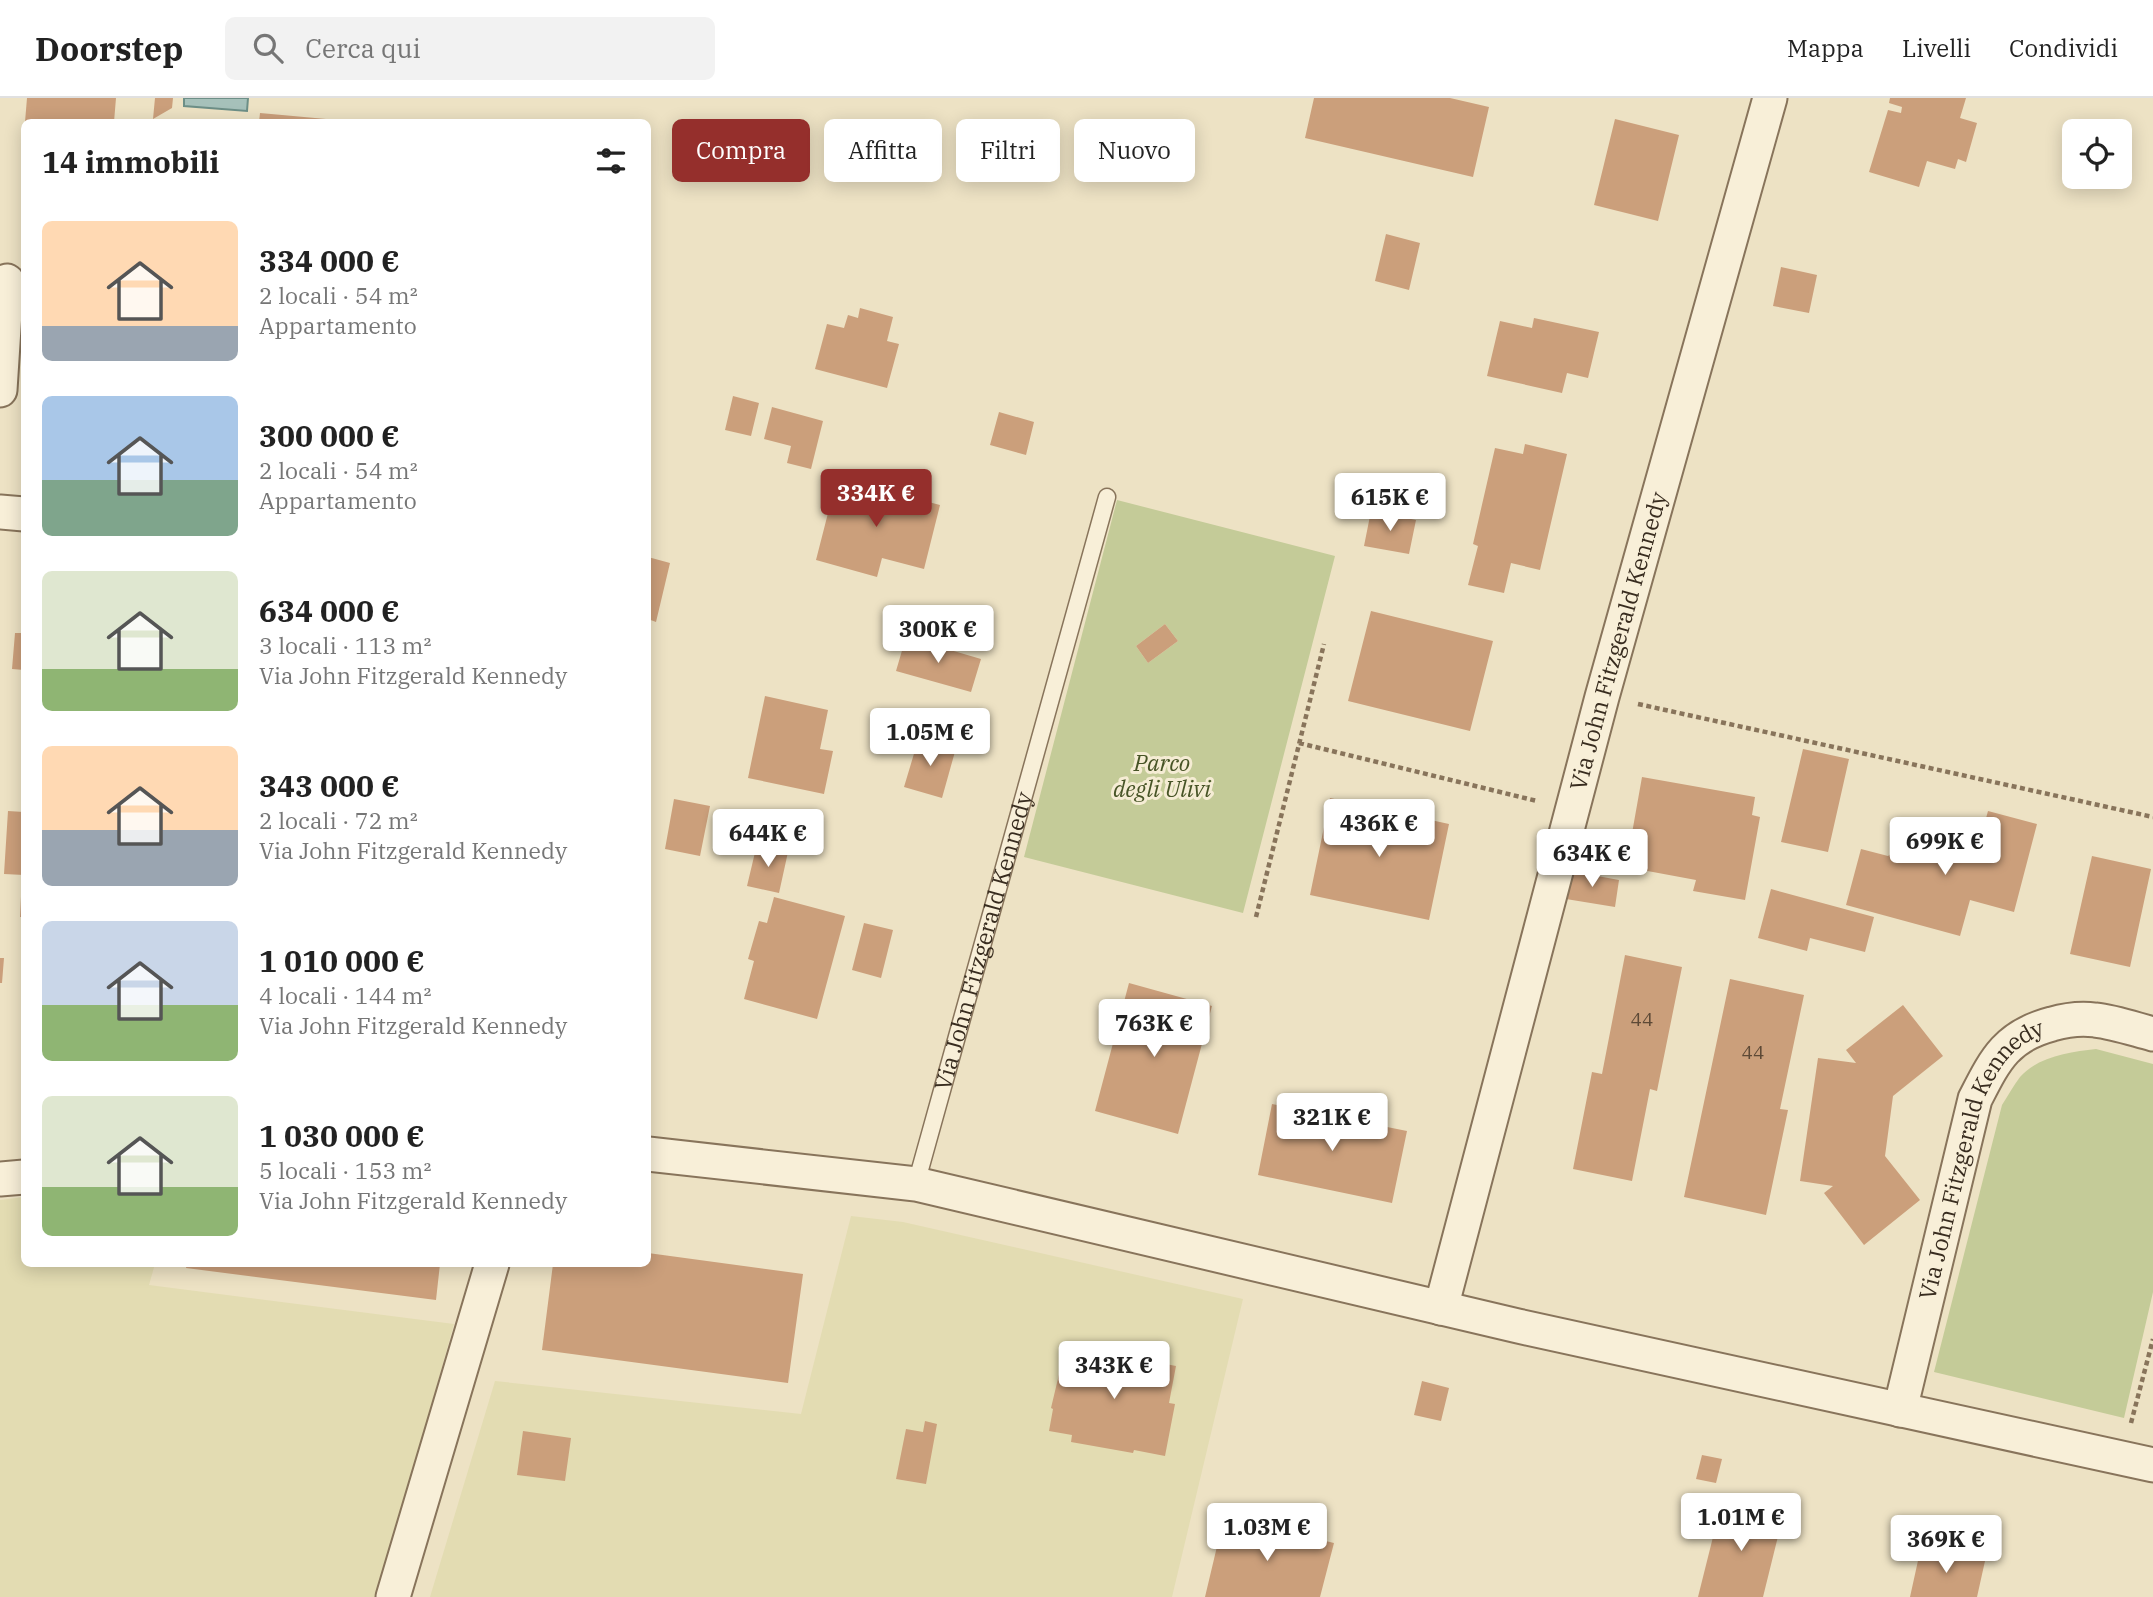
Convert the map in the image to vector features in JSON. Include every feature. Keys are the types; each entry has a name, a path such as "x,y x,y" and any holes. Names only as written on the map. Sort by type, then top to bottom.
{"street":[{"name":"Via John Fitzgerald Kennedy","path":"1441,1308 1602,696 1770,98"},
{"path":"0,390 11,281"},
{"path":"0,512 21,514"},
{"name":"Via John Fitzgerald Kennedy","path":"1900,1410 1975,1099 1993,1065 2011,1042 2035,1028 2065,1020 2094,1019 2153,1034"},
{"path":"651,1154 916,1184 1441,1308 2138,1461"},
{"path":"0,1179 21,1177"},
{"path":"393,1597 491,1267"}],"lane":[{"name":"Via John Fitzgerald Kennedy","path":"916,1184 1107,497"}],"path":[{"path":"1256,918 1324,644"},
{"path":"1602,696 2153,817"},
{"path":"1299,743 1572,809"},
{"path":"2138,1461 2153,1339"}],"shaded area":[{"path":"21,1197 21,1267 154,1267 149,1285 454,1324 378,1597 0,1597 0,1200"},
{"path":"851,1216 903,1222 1243,1299 1172,1597 430,1597 495,1381 801,1414"}],"green space":[{"name":"Parco degli Ulivi","path":"1117,500 1335,556 1243,913 1024,857","holes":["1165,624 1178,641 1148,663 1136,646"]},
{"path":"2096,1049 2153,1064 2153,1292 2124,1418 1934,1372 2002,1105 2020,1077 2036,1064 2066,1054"}],"water":[{"path":"184,98 248,98 247,111 184,106"}],"building":[{"path":"27,98 116,98 114,119 25,119"},
{"path":"155,98 173,98 172,108 153,119"},
{"path":"1314,98 1450,98 1489,107 1473,177 1305,138"},
{"path":"1890,98 1966,98 1960,118 1977,123 1966,162 1958,159 1955,169 1927,161 1919,187 1869,172 1888,110 1901,113 1902,107 1889,103"},
{"path":"260,113 326,119 259,119"},
{"path":"1615,119 1679,135 1658,221 1594,205"},
{"path":"1386,234 1420,243 1409,290 1375,281"},
{"path":"1781,267 1817,275 1809,313 1773,306"},
{"path":"860,308 893,317 887,341 899,344 887,388 815,369 827,324 844,328 848,315 858,318"},
{"path":"1534,318 1599,332 1588,378 1567,373 1562,393 1487,376 1500,321 1532,328"},
{"path":"733,396 759,403 751,436 725,430"},
{"path":"772,407 823,421 811,469 787,463 791,446 764,439"},
{"path":"999,412 1034,422 1026,455 990,445"},
{"path":"1525,444 1567,454 1540,570 1511,563 1504,593 1468,585 1478,546 1473,544 1495,448 1523,454"},
{"path":"837,478 940,505 924,569 882,558 877,577 816,560"},
{"path":"1371,511 1416,520 1409,554 1364,546"},
{"path":"651,558 670,563 656,622 651,620"},
{"path":"1371,611 1493,641 1470,731 1348,701"},
{"path":"1165,624 1178,641 1148,663 1136,646"},
{"path":"15,633 21,633 21,670 12,669"},
{"path":"906,637 981,659 971,692 896,671"},
{"path":"765,696 828,710 820,749 833,751 824,794 748,778"},
{"path":"919,737 956,748 942,798 904,787"},
{"path":"1803,749 1849,759 1828,852 1781,842"},
{"path":"1642,777 1755,797 1752,815 1760,817 1745,900 1693,891 1696,880 1626,867"},
{"path":"1330,798 1449,824 1429,920 1310,895"},
{"path":"674,799 710,806 700,856 665,849"},
{"path":"8,811 21,812 21,875 4,874"},
{"path":"1988,811 2037,824 2014,912 1970,900 1960,936 1846,905 1861,849 1888,856 1908,841 1975,858"},
{"path":"757,844 788,852 779,893 747,886"},
{"path":"2092,856 2151,869 2130,967 2070,954"},
{"path":"1570,871 1619,880 1615,907 1566,899"},
{"path":"1771,889 1874,917 1865,952 1810,938 1807,951 1758,938"},
{"path":"774,897 845,916 817,1019 744,999 754,961 748,959 759,921 767,923"},
{"path":"864,923 893,930 881,978 852,970"},
{"path":"1625,955 1682,967 1657,1091 1650,1089 1632,1181 1573,1169 1592,1072 1602,1074"},
{"path":"0,958 4,958 2,983 0,983"},
{"path":"1730,979 1804,995 1780,1109 1788,1110 1766,1215 1684,1197"},
{"path":"1129,983 1212,1006 1178,1134 1095,1111"},
{"path":"1903,1005 1943,1056 1893,1096 1885,1156 1920,1200 1864,1245 1824,1193 1833,1186 1800,1181 1818,1058 1856,1063 1846,1050"},
{"path":"1272,1104 1407,1131 1392,1203 1258,1175"},
{"path":"651,1253 803,1274 788,1383 542,1350 553,1267 651,1267"},
{"path":"186,1267 440,1267 436,1300"},
{"path":"1066,1345 1176,1366 1169,1403 1175,1404 1165,1456 1071,1442 1072,1435 1049,1431 1051,1408"},
{"path":"1422,1381 1449,1388 1441,1421 1414,1415"},
{"path":"925,1421 937,1424 926,1484 896,1479 906,1429 923,1432"},
{"path":"523,1431 571,1438 565,1481 517,1475"},
{"path":"1702,1455 1722,1459 1716,1483 1696,1479"},
{"path":"1722,1501 1783,1516 1763,1597 1698,1597"},
{"path":"1224,1517 1334,1543 1320,1597 1205,1597"},
{"path":"1921,1547 1985,1561 1977,1597 1910,1597"}]}
